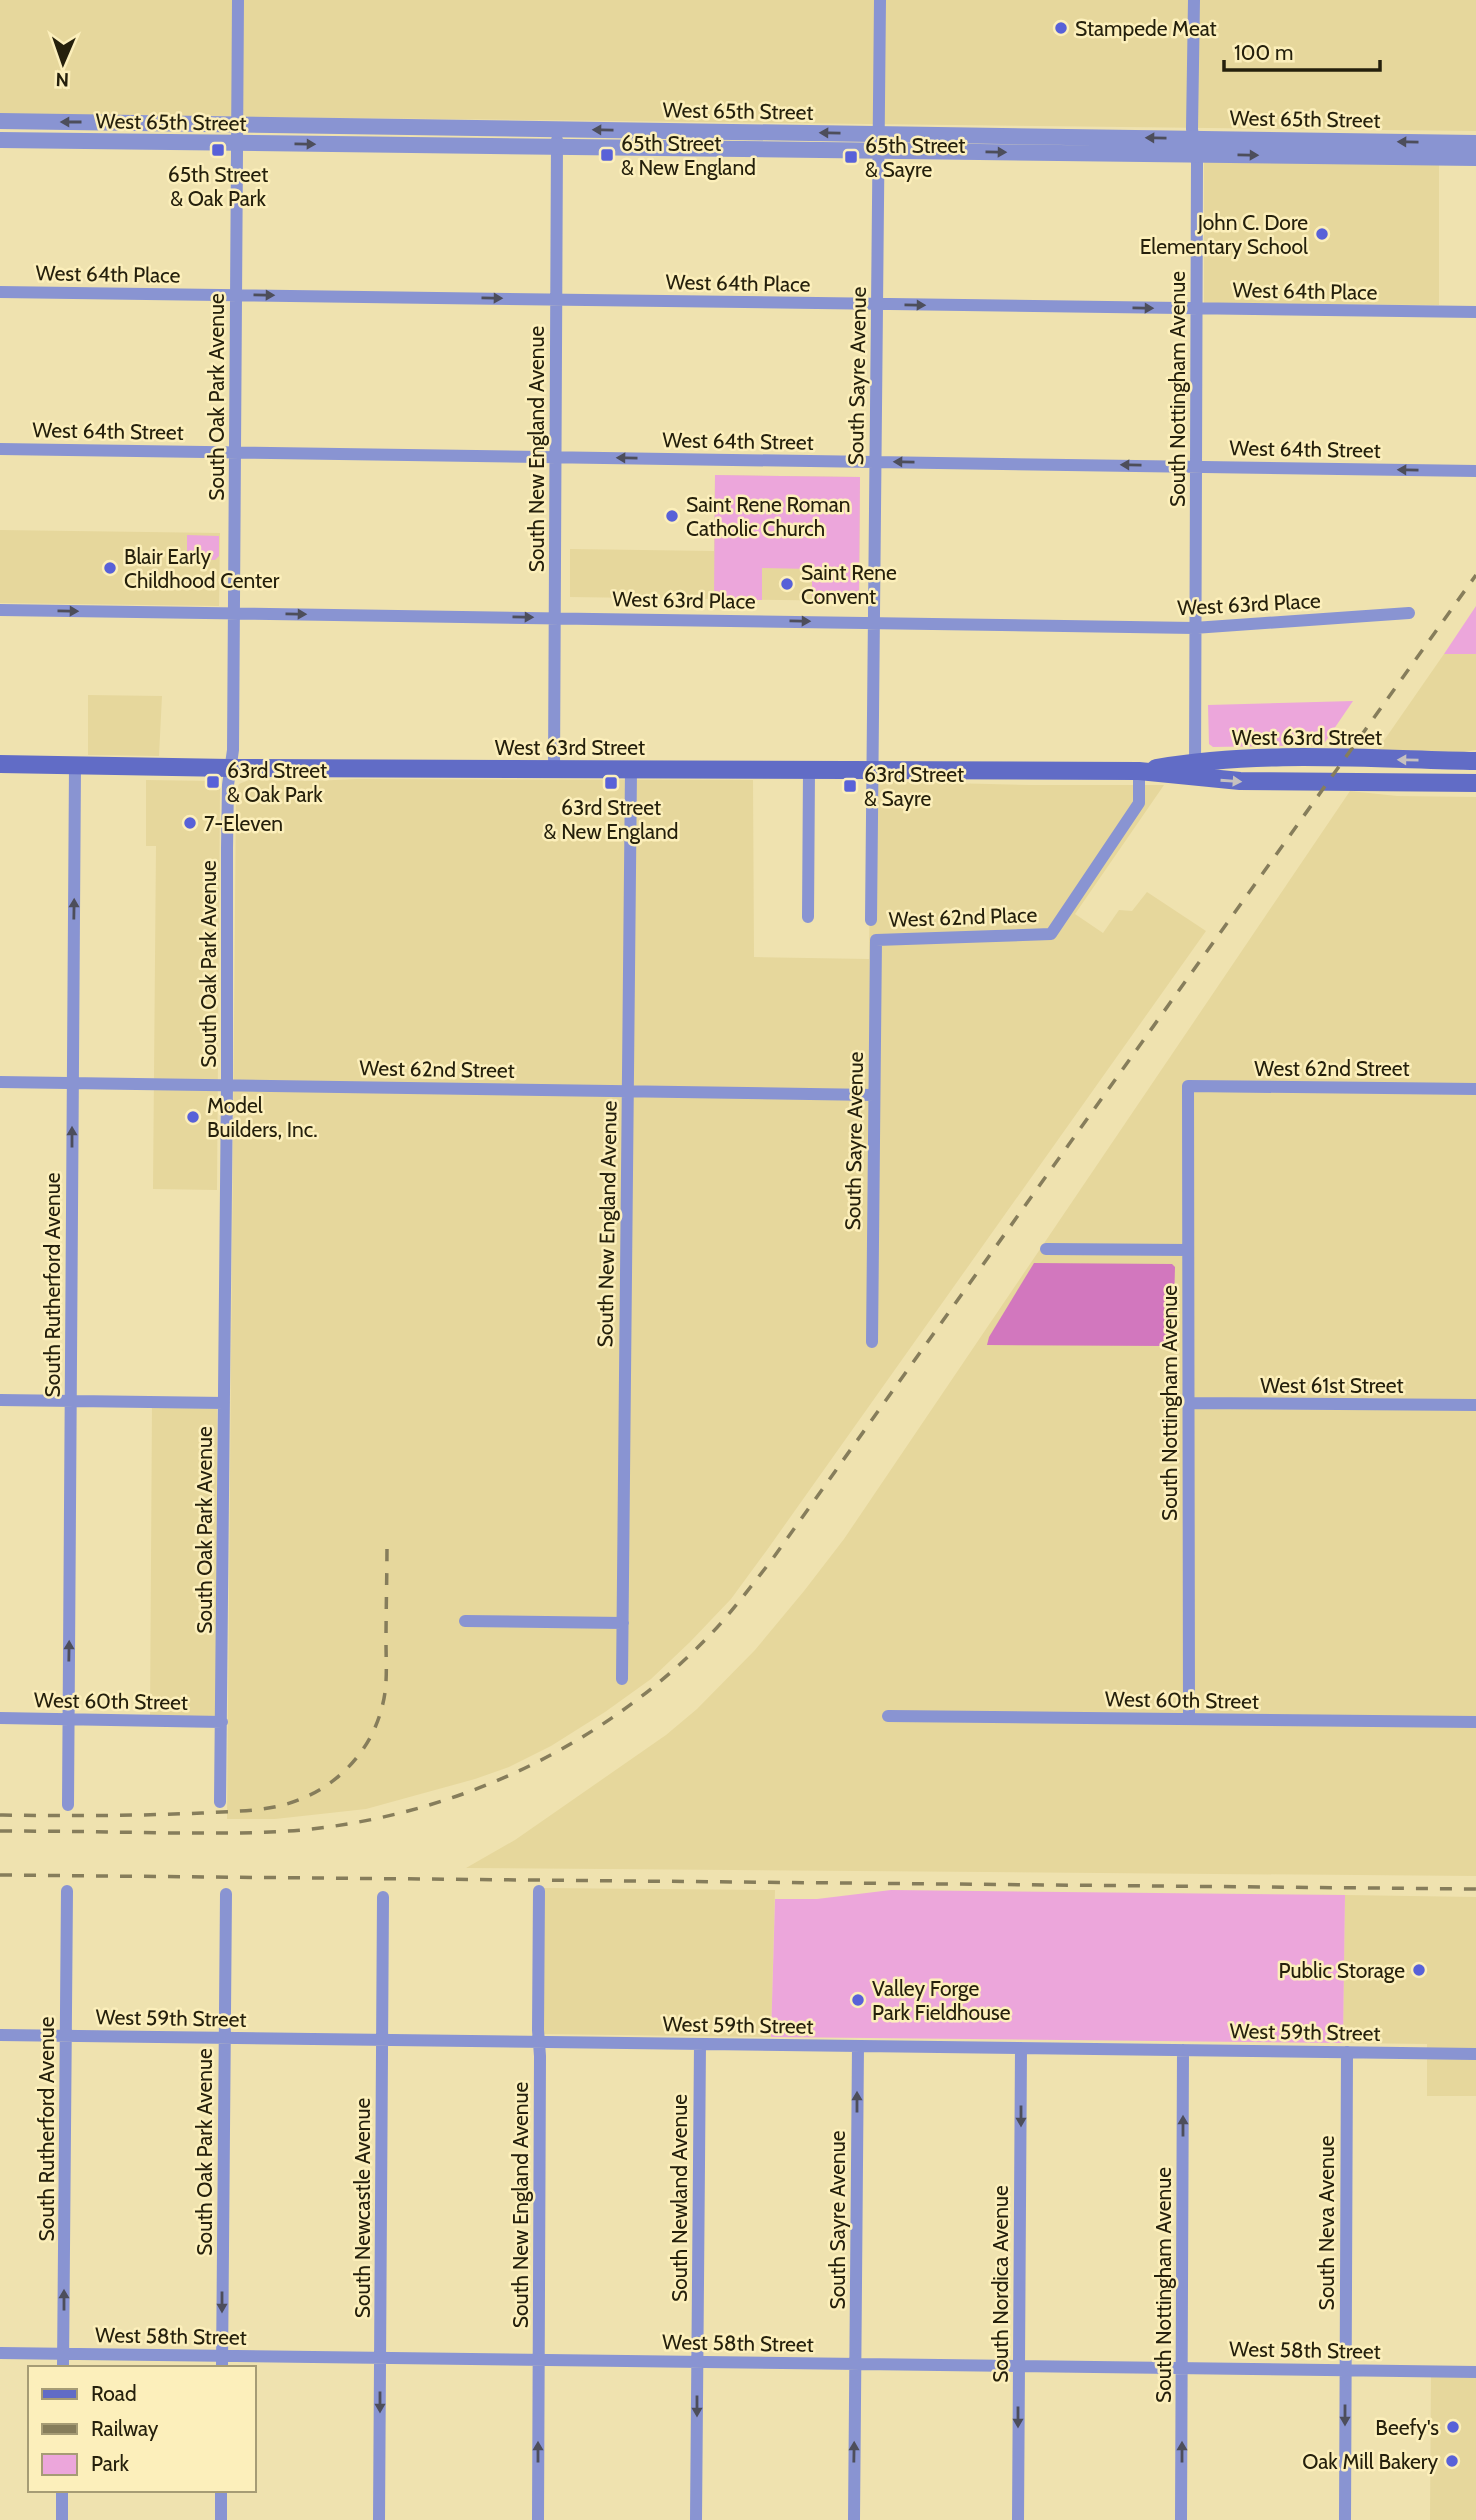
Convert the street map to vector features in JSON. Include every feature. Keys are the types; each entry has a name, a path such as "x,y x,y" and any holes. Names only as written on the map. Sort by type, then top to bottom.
{"main road":[{"name":"West 63rd Street","path":"0,764 230,768 1139,771 1195,770 1266,758 1476,761"},
{"name":"West 63rd Street","path":"1195,770 1240,781 1476,783"}],"street":[{"name":"South Oak Park Avenue","path":"220,1802 227,848 233,750 238,0"},
{"name":"South Sayre Avenue","path":"872,920 880,0"},
{"name":"South Nottingham Avenue","path":"1194,0 1197,309 1195,770"},
{"name":"West 65th Street","path":"0,121 879,134 1476,158"},
{"name":"South New England Avenue","path":"554,769 557,129"},
{"name":"West 65th Street","path":"0,140 879,151 1476,143"},
{"name":"West 64th Place","path":"0,292 1476,312"},
{"name":"West 64th Street","path":"0,449 1476,471"},
{"name":"West 63rd Place","path":"0,610 1195,628 1409,613"},
{"name":"South Rutherford Avenue","path":"68,1805 75,766"},
{"name":"South New England Avenue","path":"622,1679 631,770"},
{"path":"808,917 809,771"},
{"name":"West 62nd Place","path":"876,940 1051,933 1139,803 1139,771"},
{"name":"South Sayre Avenue","path":"872,1342 876,940"},
{"name":"West 62nd Street","path":"0,1082 874,1095"},
{"name":"South Nottingham Avenue","path":"1188,1086 1189,1720"},
{"name":"West 62nd Street","path":"1188,1086 1476,1089"},
{"path":"1046,1249 1188,1250"},
{"path":"0,1400 224,1403"},
{"name":"West 61st Street","path":"1189,1404 1476,1405"},
{"path":"465,1621 623,1623"},
{"name":"West 60th Street","path":"888,1716 1476,1722"},
{"name":"West 60th Street","path":"0,1718 222,1722"},
{"name":"South Rutherford Avenue","path":"63,2366 67,1891"},
{"name":"South New England Avenue","path":"538,2520 539,1891"},
{"name":"South Oak Park Avenue","path":"222,2362 226,1894"},
{"name":"South Newcastle Avenue","path":"379,2520 383,1897"},
{"name":"West 59th Street","path":"0,2035 1476,2054"},
{"name":"South Newland Avenue","path":"696,2520 700,2044"},
{"name":"South Sayre Avenue","path":"854,2520 858,2046"},
{"name":"South Nordica Avenue","path":"1018,2520 1021,2048"},
{"name":"South Nottingham Avenue","path":"1181,2520 1183,2050"},
{"name":"South Neva Avenue","path":"1345,2520 1347,2052"},
{"name":"West 58th Street","path":"0,2353 222,2362 380,2358 1476,2372"},
{"path":"62,2492 62,2520"},
{"path":"221,2492 221,2520"}],"shaded area":[{"path":"0,0 1476,0 1476,131 0,114"},
{"name":"John C. Dore Elementary School","path":"1204,160 1439,164 1439,305 1204,304"},
{"path":"715,475 860,477 859,601 570,597 570,549 714,551"},
{"name":"Blair Early Childhood Center","path":"0,530 220,533 219,606 0,603"},
{"path":"1444,654 1476,654 1476,750 1457,753 1376,752"},
{"path":"88,695 162,696 159,756 88,755"},
{"path":"146,780 212,781 217,782 220,787 217,1190 153,1189 156,846 146,846"},
{"path":"249,780 753,780 754,957 869,959 871,781 1164,785 1075,914 1103,933 1119,910 1132,911 1147,892 1206,931 731,1599 651,1679 551,1746 509,1767 475,1779 366,1809 275,1819 227,1819 236,792 239,784"},
{"path":"1350,791 1397,796 1476,797 1476,1876 466,1868 515,1840 666,1735 697,1709 755,1650 804,1591 844,1539"},
{"path":"1034,1263 1172,1264 1175,1267 1173,1342 1166,1346 987,1345 989,1337"},
{"path":"152,1403 217,1404 216,1721 150,1720"},
{"path":"542,1888 775,1890 771,2037 540,2034"},
{"path":"1345,1895 1476,1897 1476,2096 1427,2096 1427,2044 1343,2043"},
{"path":"1431,2370 1476,2370 1476,2520 1430,2520"}],"green space":[{"path":"715,475 860,477 859,601 812,601 812,569 762,568 762,600 714,599"},
{"path":"187,535 219,536 219,556 215,560 187,559"},
{"path":"1476,606 1476,654 1444,654"},
{"path":"1353,701 1323,745 1213,747 1209,744 1208,705"},
{"path":"891,1890 1345,1895 1343,2043 771,2037 775,1899 817,1899"}],"railway":[{"path":"0,1831 269,1832 359,1822 416,1809 523,1769 574,1742 622,1711 668,1675 710,1635 771,1561 1476,575"},
{"path":"0,1815 126,1815 252,1810 301,1799 329,1784 342,1774 363,1750 382,1707 386,1675 387,1542"},
{"path":"0,1875 1476,1889"}],"place":[{"name":"Stampede Meat","path":"1061,28"},
{"name":"65th Street & Oak Park","path":"218,150"},
{"name":"65th Street & New England","path":"607,155"},
{"name":"65th Street & Sayre","path":"851,157"},
{"name":"John C. Dore Elementary School","path":"1322,234"},
{"name":"Saint Rene Roman Catholic Church","path":"672,516"},
{"name":"Blair Early Childhood Center","path":"110,568"},
{"name":"Saint Rene Convent","path":"787,584"},
{"name":"63rd Street & Oak Park","path":"213,782"},
{"name":"63rd Street & New England","path":"611,783"},
{"name":"63rd Street & Sayre","path":"850,786"},
{"name":"7-Eleven","path":"190,823"},
{"name":"Model Builders, Inc.","path":"193,1117"},
{"name":"Public Storage","path":"1419,1970"},
{"name":"Valley Forge Park Fieldhouse","path":"858,2000"},
{"name":"Beefy's","path":"1453,2427"},
{"name":"Oak Mill Bakery","path":"1452,2461"}]}
